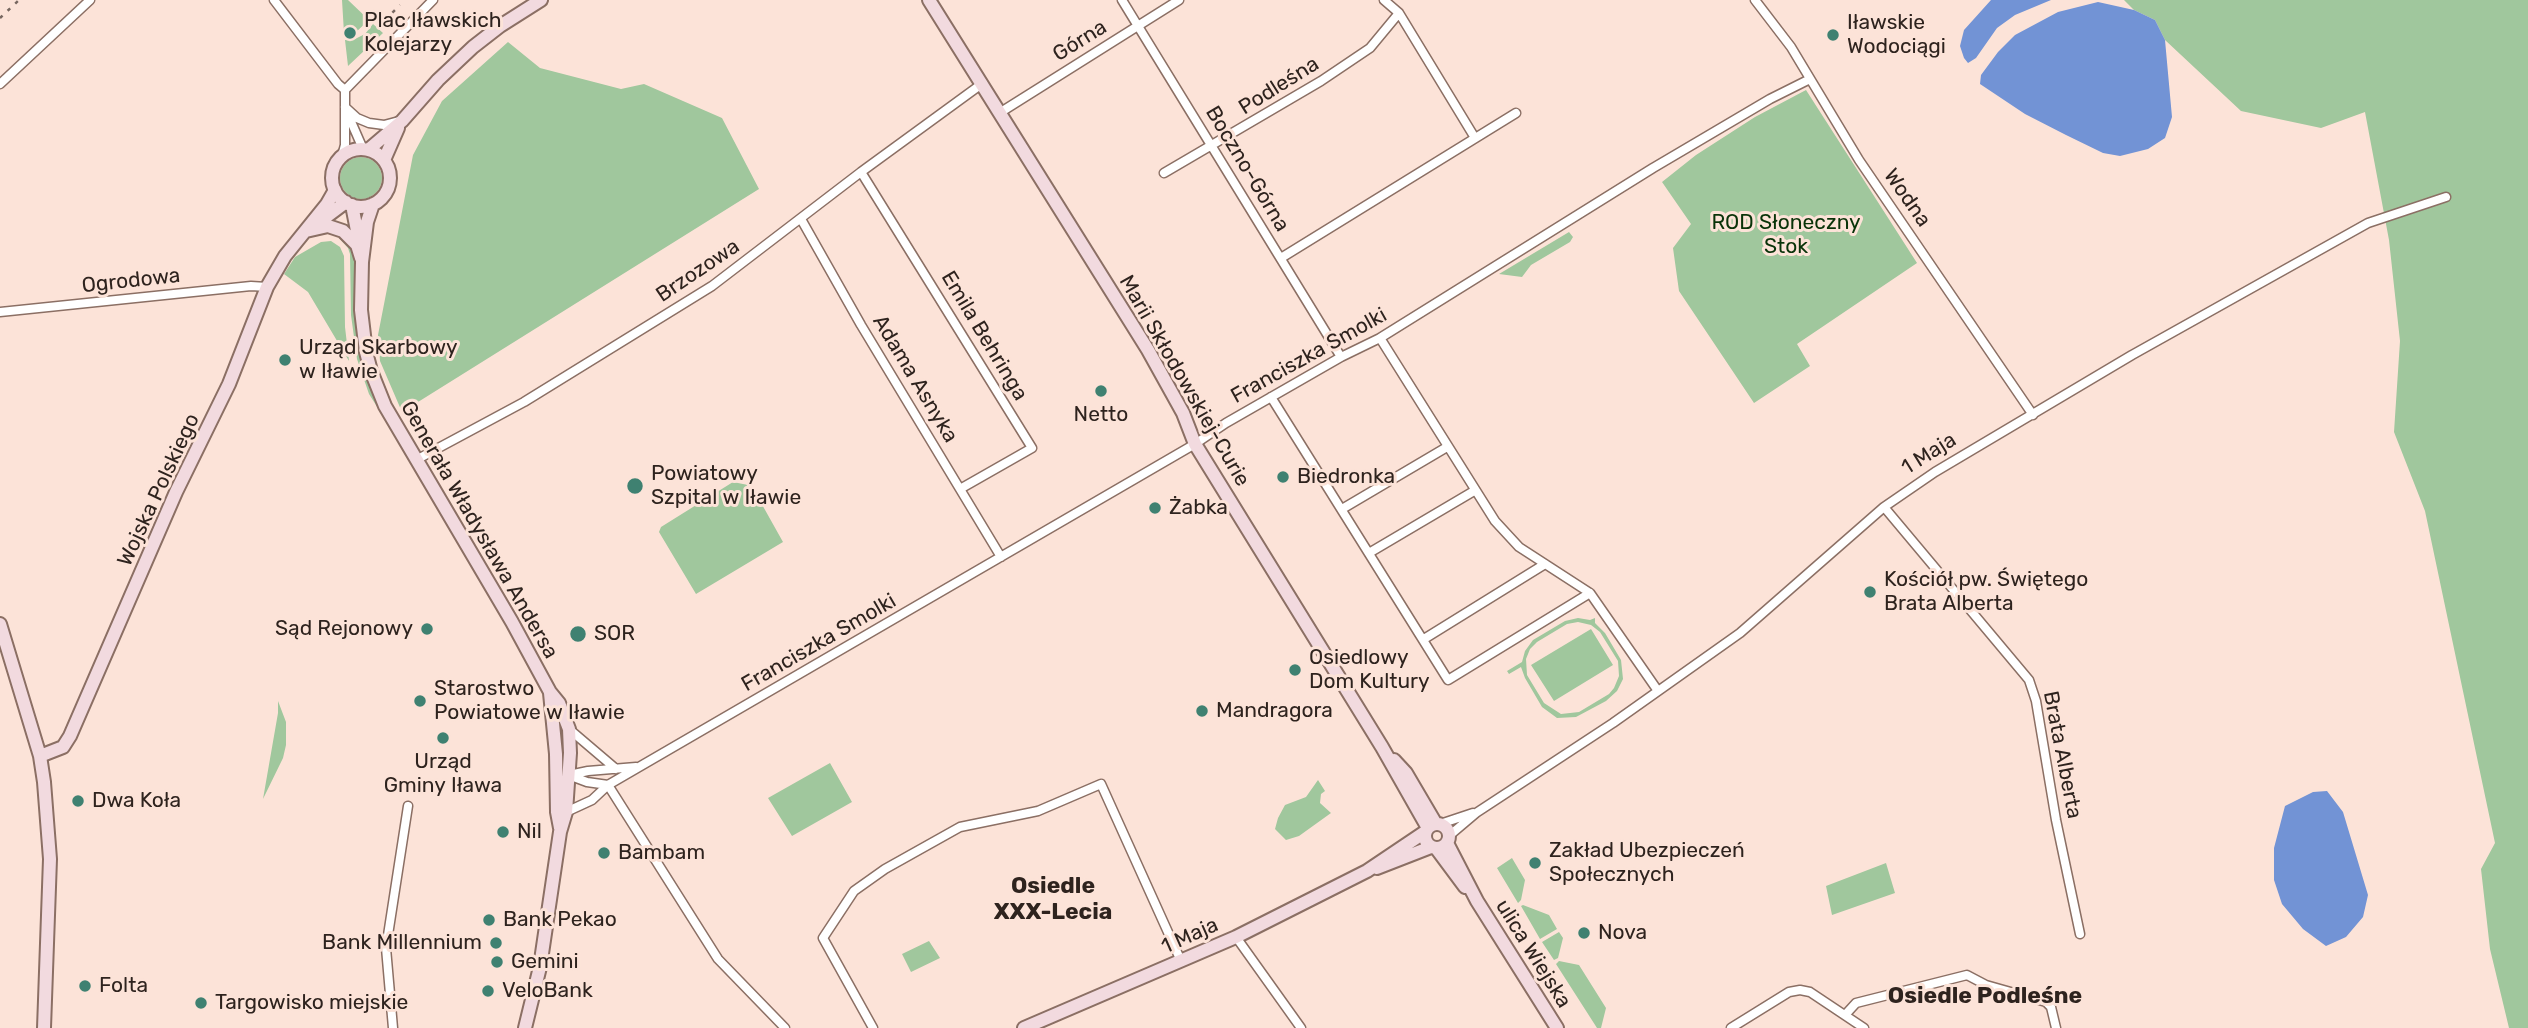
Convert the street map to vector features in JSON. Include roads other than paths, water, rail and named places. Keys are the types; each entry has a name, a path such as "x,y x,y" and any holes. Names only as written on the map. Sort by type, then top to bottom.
{"street":[{"path":"0,84 90,0"},
{"path":"274,0 345,90"},
{"path":"342,156 355,149 366,150 383,160 388,167 389,185 386,193 373,204 362,207 349,204 335,190 333,172 345,145 345,90 433,0"},
{"path":"366,150 402,121 438,80 473,47 541,0"},
{"name":"Marii Skłodowskiej-Curie","path":"929,0 1001,111 1148,350 1177,400 1195,444 1382,747 1406,773 1432,827"},
{"name":"Boczno-Górna","path":"1122,0 1340,358"},
{"name":"Górna","path":"1001,111 1179,0"},
{"path":"1384,0 1399,13 1475,138"},
{"name":"Wodna","path":"1755,0 1791,47 1859,160 2033,415"},
{"name":"Podleśna","path":"1164,173 1321,81 1370,48 1399,13"},
{"name":"Franciszka Smolki","path":"566,812 592,800 608,785 1195,444 1271,397 1380,338 1653,168 1770,99 1810,79"},
{"name":"Brzozowa","path":"416,460 524,402 712,286 860,172 982,83"},
{"path":"345,107 357,118 369,123 384,125 402,121"},
{"path":"345,107 366,150"},
{"path":"1281,258 1516,113"},
{"path":"383,160 402,121"},
{"name":"Emila Behringa","path":"860,172 1032,448 960,489"},
{"name":"Wojska Polskiego","path":"40,756 63,747 70,736 176,492 229,384 267,286 285,256 335,190"},
{"name":"1 Maja","path":"1024,1028 1236,937 1367,871 1441,843 1476,813 1740,633 1884,507 1935,472 2132,355 2368,223 2446,197"},
{"name":"Wojska Polskiego","path":"306,231 349,204"},
{"name":"Generała Władysława Andersa","path":"349,204 362,262"},
{"name":"Generała Władysława Andersa","path":"373,204 367,222 362,262 362,328 371,371 385,406 550,692 559,703 569,729 564,774"},
{"name":"Adama Asnyka","path":"801,219 1001,556"},
{"path":"306,231 328,226 344,230 356,246 362,262"},
{"name":"Ogrodowa","path":"0,312 267,286"},
{"path":"1380,338 1474,491 1506,535 1590,593 1658,691"},
{"path":"1271,397 1448,680 1590,593"},
{"path":"1342,509 1447,447"},
{"path":"1369,553 1474,491"},
{"name":"Brata Alberta","path":"1884,507 2029,680 2036,701 2056,820 2080,934"},
{"path":"1424,639 1545,564"},
{"path":"0,624 40,756 48,819 50,859 44,1028"},
{"name":"Generała Władysława Andersa","path":"550,692 564,774"},
{"path":"569,729 616,769"},
{"name":"Franciszka Smolki","path":"564,774 641,767"},
{"path":"564,774 587,782 608,785 718,959 785,1028"},
{"path":"525,1028 540,967 560,832 566,812 564,774"},
{"path":"560,832 557,812 564,774"},
{"path":"873,1028 823,939 854,891 886,869 960,827 1038,811 1101,784 1181,961"},
{"path":"393,1028 386,948 408,806"},
{"name":"1 Maja","path":"1367,871 1432,827 1476,813"},
{"path":"1432,827 1448,830 1441,843 1426,841 1432,827"},
{"name":"ulica Wiejska","path":"1441,843 1557,1028"},
{"path":"1236,937 1301,1028"},
{"path":"1846,1014 1856,1003 1967,975 1986,985 2046,1002 2051,1007 2056,1028"},
{"path":"1731,1028 1789,992 1800,990 1810,992 1864,1028"}],"water":[{"path":"1991,0 2051,0 2015,15 1997,28 1976,58 1968,63 1960,46 1964,30"},
{"path":"2098,2 2134,10 2155,20 2165,40 2172,117 2165,138 2148,149 2120,156 2103,153 2025,114 1980,84 1981,75 2015,35 2058,12"},
{"path":"2327,791 2343,812 2368,895 2363,917 2346,937 2326,946 2303,929 2282,904 2274,880 2274,848 2285,806 2313,792"}],"railway":[{"path":"0,18 19,0"},
{"path":"385,20 400,5"}],"place":[{"name":"Plac Iławskich Kolejarzy","path":"350,33"},
{"name":"Iławskie Wodociągi","path":"1833,35"},
{"name":"Urząd Skarbowy w Iławie","path":"285,360"},
{"name":"Netto","path":"1101,391"},
{"name":"Biedronka","path":"1283,477"},
{"name":"Powiatowy Szpital w Iławie","path":"635,486"},
{"name":"Żabka","path":"1155,508"},
{"name":"Kościół pw. Świętego Brata Alberta","path":"1870,592"},
{"name":"Sąd Rejonowy","path":"427,629"},
{"name":"SOR","path":"578,634"},
{"name":"Osiedlowy Dom Kultury","path":"1295,670"},
{"name":"Starostwo Powiatowe w Iławie","path":"420,701"},
{"name":"Mandragora","path":"1202,711"},
{"name":"Urząd Gminy Iława","path":"443,738"},
{"name":"Dwa Koła","path":"78,801"},
{"name":"Nil","path":"503,832"},
{"name":"Bambam","path":"604,853"},
{"name":"Zakład Ubezpieczeń Społecznych","path":"1535,863"},
{"name":"Bank Pekao","path":"489,920"},
{"name":"Nova","path":"1584,933"},
{"name":"Bank Millennium","path":"496,943"},
{"name":"Gemini","path":"497,962"},
{"name":"Folta","path":"85,986"},
{"name":"VeloBank","path":"488,991"},
{"name":"Targowisko miejskie","path":"201,1003"}],"district":[{"name":"Osiedle XXX-Lecia","path":"1053,899"},
{"name":"Osiedle Podleśne","path":"1985,996"}],"park label":[{"name":"ROD Słoneczny Stok","path":"1786,235"}]}
